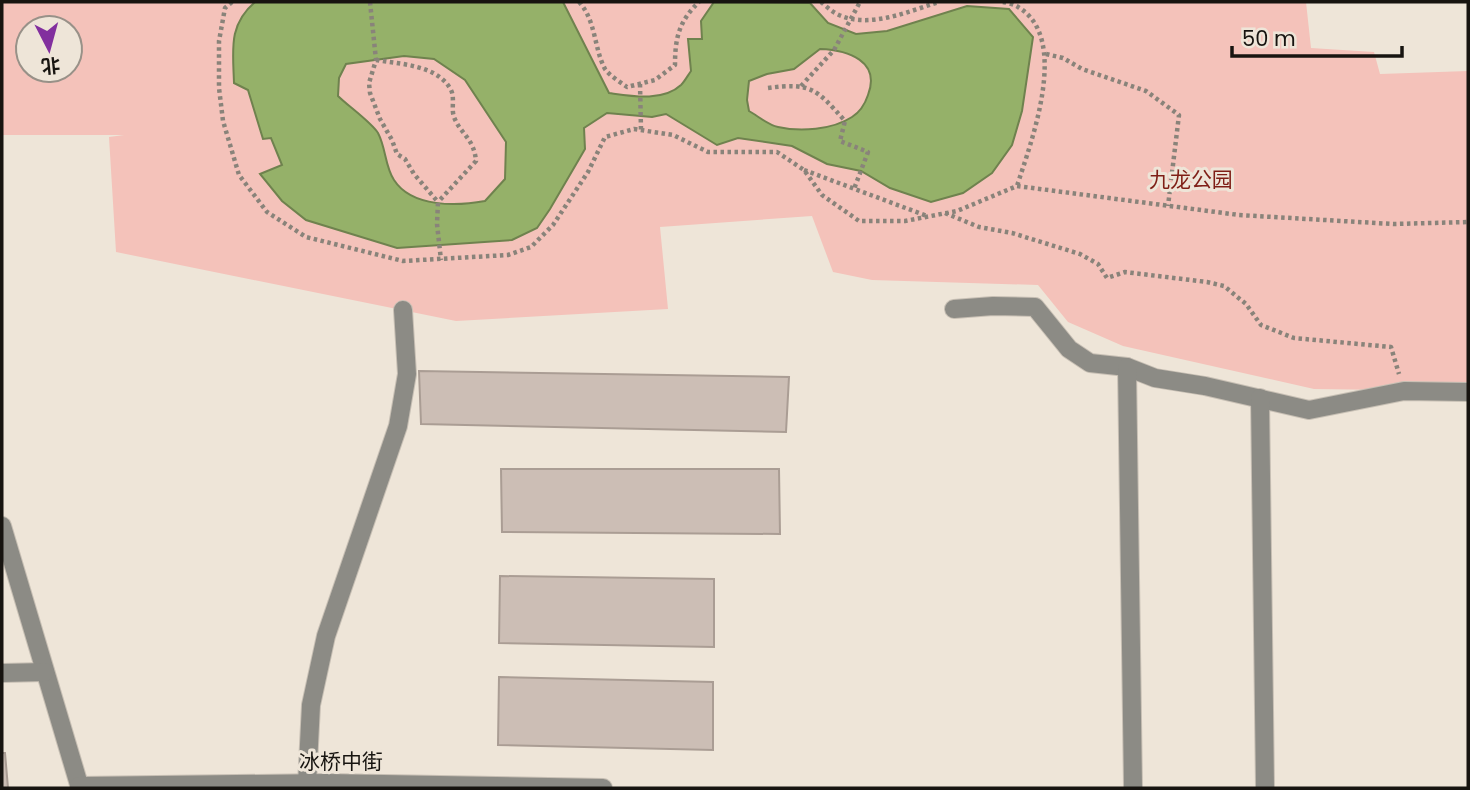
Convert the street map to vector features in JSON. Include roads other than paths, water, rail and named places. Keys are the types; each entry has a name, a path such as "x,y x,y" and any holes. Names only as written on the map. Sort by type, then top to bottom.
{"street":[{"path":"954,309 1035,307 1069,349 1090,363 1127,367 1155,378 1205,386 1309,410 1404,391 1468,391"},
{"path":"307,784 311,705 326,636 398,426 407,374 403,310"},
{"path":"1127,367 1133,788"},
{"path":"1260,398 1265,788"},
{"path":"2,526 79,787"},
{"path":"2,673 45,672"},
{"name":"冰桥中街","path":"79,787 307,784 603,788"}],"park label":[{"name":"九龙公园","path":"1191,179"}]}
